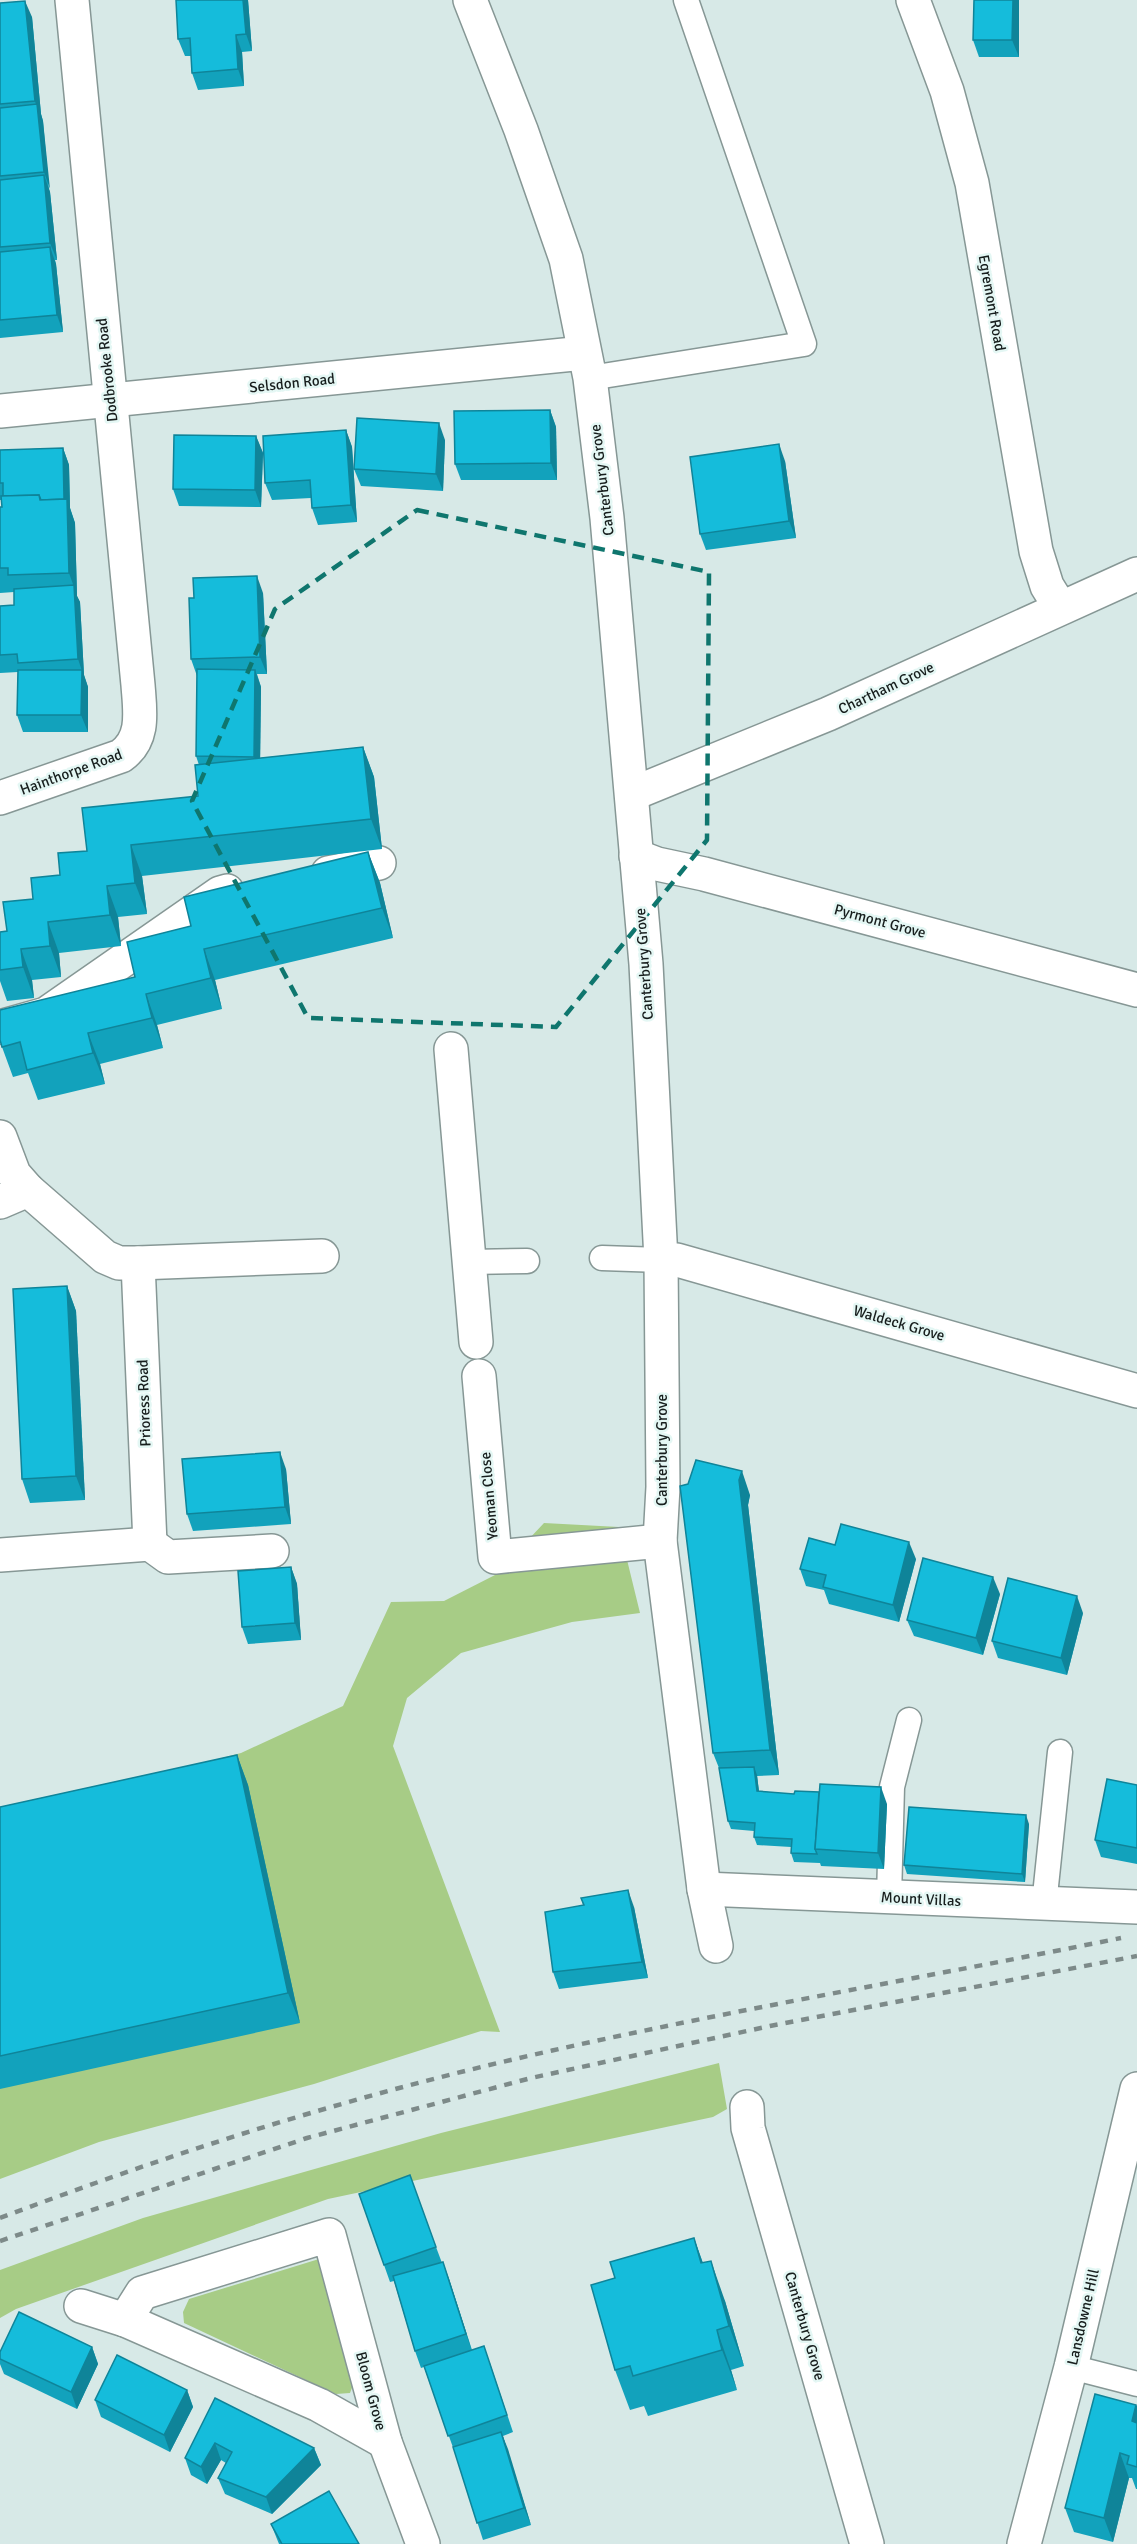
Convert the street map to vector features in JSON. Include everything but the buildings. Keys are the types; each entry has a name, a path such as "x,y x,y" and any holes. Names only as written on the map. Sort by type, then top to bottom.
{"street":[{"name":"Dodbrooke Road","path":"72,0 138,685 140,727 137,740"},
{"name":"Canterbury Grove","path":"470,0 521,130 566,259 587,365 607,518 646,964 661,1260 663,1487 660,1541 704,1889 716,1946"},
{"name":"Egremont Road","path":"913,0 947,92 972,183 1036,551 1047,586 1060,607"},
{"name":"Selsdon Road","path":"0,411 111,400 587,365"},
{"name":"Chartham Grove","path":"632,794 828,714 1137,574"},
{"name":"Hainthorpe Road","path":"0,798 121,756 137,740"},
{"name":"Pyrmont Grove","path":"636,856 657,864 1133,987"},
{"path":"300,878 379,863"},
{"path":"0,1027 46,1014 220,893 254,886"},
{"path":"451,1049 476,1341"},
{"path":"0,1137 14,1174 14,1196 105,1257 119,1263 322,1256"},
{"name":"Waldeck Grove","path":"661,1260 688,1264 1137,1391"},
{"name":"Prioress Road","path":"138,1263 150,1544"},
{"name":"Yeoman Close","path":"479,1376 495,1557 660,1541"},
{"path":"0,1555 150,1544 168,1557 272,1551"},
{"name":"Mount Villas","path":"704,1889 1044,1905 1137,1907"},
{"name":"Lansdowne Hill","path":"1024,2544 1071,2367 1137,2089"},
{"name":"Canterbury Grove","path":"747,2107 748,2128 867,2544"},
{"name":"Bloom Grove","path":"126,2320 142,2293 329,2235 385,2442 423,2544"},
{"path":"81,2306 126,2320 319,2405 385,2442"}],"lane":[{"path":"587,365 804,344 686,0"},
{"path":"602,1258 661,1260"},
{"path":"469,1262 527,1261"},
{"path":"889,1898 892,1787 909,1720"},
{"path":"1044,1905 1060,1752"},
{"path":"1071,2367 1137,2384"}],"highlighted area":[{"path":"417,510 709,572 707,840 556,1027 308,1018 192,801 275,609"}],"green space":[{"path":"544,1523 619,1527 640,1613 572,1622 461,1653 407,1698 393,1746 500,2032 481,2031 314,2084 99,2142 0,2179 0,1816 241,1753 343,1706 391,1602 444,1601 495,1575"},
{"path":"719,2063 727,2109 713,2117 328,2199 16,2309 0,2318 0,2270 143,2218 441,2133"},
{"path":"319,2259 357,2375 350,2393 336,2394 184,2323 183,2312 189,2299"}],"railway":[{"path":"0,2218 130,2171 261,2128 461,2072 676,2024 1121,1938"},
{"path":"0,2241 307,2138 531,2078 770,2026 1137,1956"}]}
